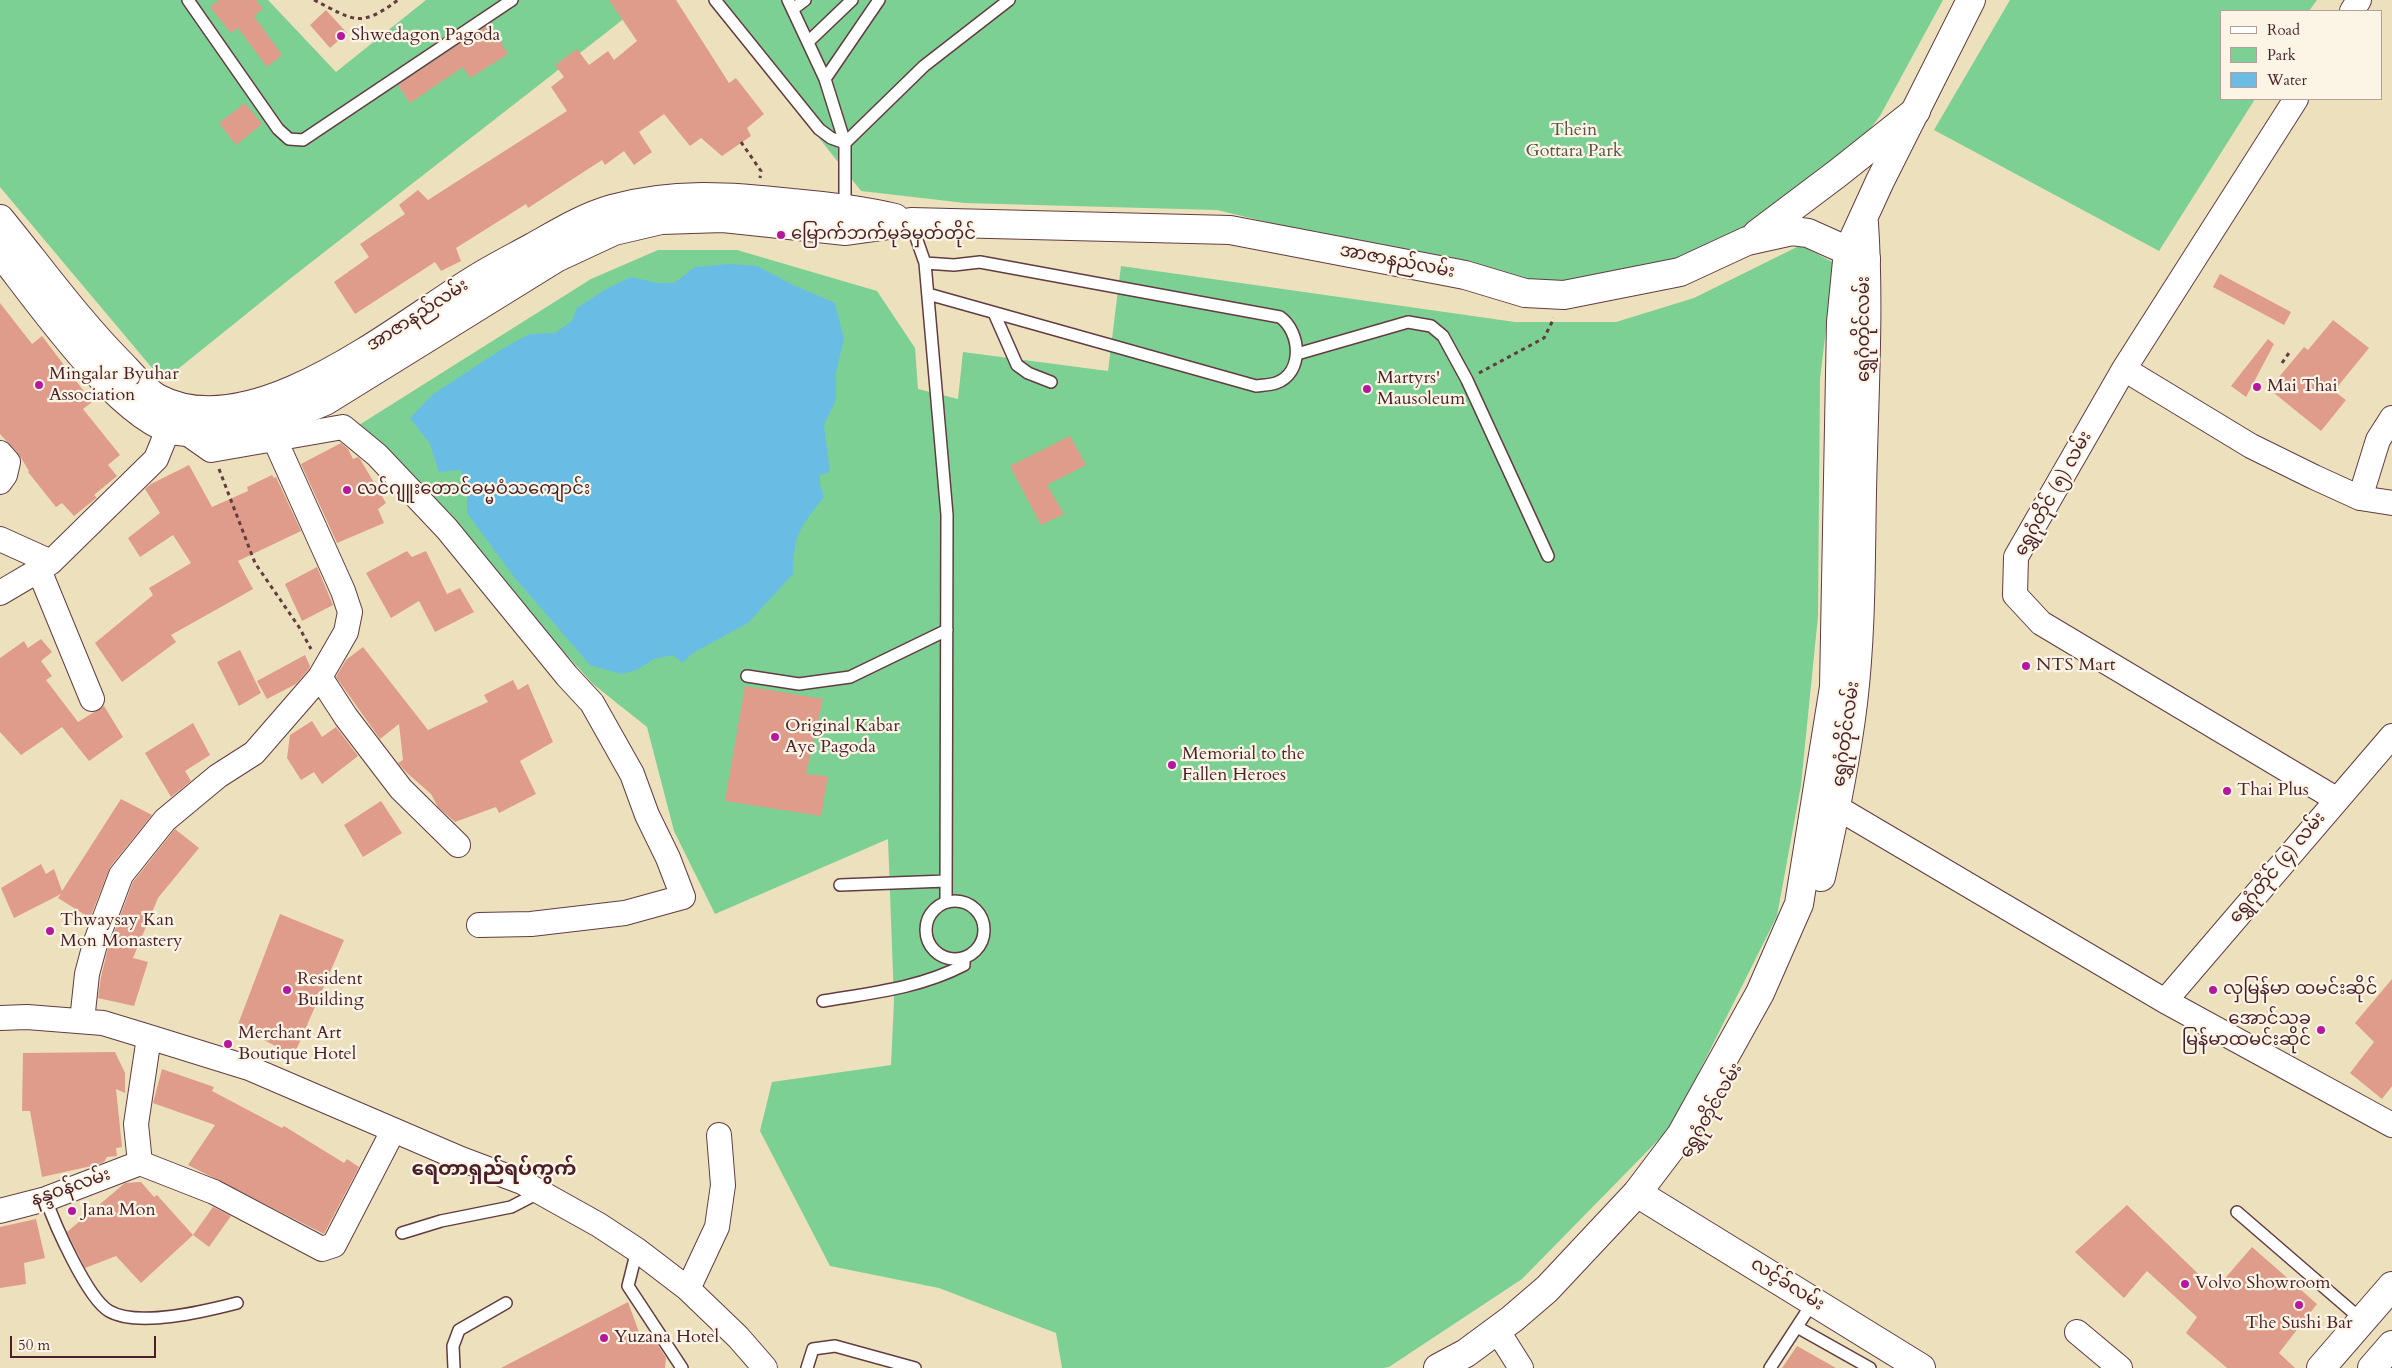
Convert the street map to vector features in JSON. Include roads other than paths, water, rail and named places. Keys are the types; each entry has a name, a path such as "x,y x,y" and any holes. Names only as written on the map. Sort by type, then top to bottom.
{"main road":[{"path":"1857,255 1863,217 1971,0"},
{"path":"1747,241 1838,173 1916,111"},
{"name":"အာဇာနည်လမ်း","path":"3,236 63,333 108,384 136,409 176,429 210,433 246,429 287,417 335,383 483,288 556,258 659,209 723,218 1230,230 1465,275 1525,293 1564,295 1680,272 1747,241 1792,231 1808,233 1857,255"},
{"name":"အာဇာနည်လမ်း","path":"3,236 98,342 155,397 168,403 197,410 238,408 288,392 335,383"},
{"name":"ရွှေဂုံတိုင်လမ်း","path":"1443,1367 1502,1337 1552,1306 1592,1268 1645,1198 1701,1134 1788,970 1814,908 1826,805 1853,702 1860,610 1866,356 1857,255"},
{"name":"လင့်ခ်လမ်း","path":"1645,1198 1921,1368"},
{"path":"2321,1368 2392,1286"},
{"name":"ရွှေဂုံတိုင်လမ်း","path":"1473,1368 1502,1337"},
{"path":"2372,1368 2392,1346"}],"street":[{"name":"ရွှေဂုံတိုင် (၅) လမ်း","path":"2295,100 2124,369 2016,557 2015,595 2041,624 2336,799"},
{"path":"2124,369 2251,446 2360,498 2392,503"},
{"path":"2360,498 2378,440 2392,418"},
{"path":"0,593 45,566 156,458 176,429 211,450 342,427 377,455 447,529 566,676 592,702 632,774 647,815 684,897 625,913 531,924 479,926"},
{"path":"82,1021 87,974 95,944 121,875 165,820 218,776 254,753 320,677 346,632 350,612 343,591 275,440"},
{"path":"0,453 8,462 5,475 0,482"},
{"path":"0,539 45,566 92,699"},
{"path":"320,677 346,717 401,789 458,844"},
{"name":"ရွှေဂုံတိုင် (၄) လမ်း","path":"2165,1000 2392,736"},
{"path":"1826,805 2165,1000 2392,1125"},
{"path":"0,1018 27,1017 103,1023 249,1068 393,1131 541,1191 637,1250 688,1289 738,1337 765,1368"},
{"path":"149,1037 136,1124 140,1163 214,1192 322,1249 334,1245 393,1131"},
{"path":"688,1289 717,1227 722,1185 719,1135"},
{"name":"နန္ဒဝန်လမ်း","path":"0,1211 46,1199 140,1163"},
{"path":"2077,1332 2120,1368"},
{"path":"1502,1337 1522,1368"}],"lane":[{"path":"188,0 278,128 289,139 303,140 512,0"},
{"path":"715,0 819,130 831,138 845,143"},
{"path":"805,0 791,4 825,79 845,143 845,220"},
{"path":"808,42 852,0"},
{"path":"825,79 880,0"},
{"path":"845,143 924,66 1009,0"},
{"path":"911,222 925,263 947,515 946,902"},
{"path":"925,263 954,265 980,262 1280,317 1288,323 1293,332 1297,354 1287,376 1276,383 1256,386 928,294"},
{"path":"994,313 1018,365 1028,373 1051,382"},
{"path":"1297,354 1408,322 1431,326 1443,336 1467,380 1548,556"},
{"path":"746,676 799,684 850,677 947,630"},
{"path":"840,885 946,881"},
{"path":"955,901 972,906 983,921 983,939 972,954 964,958 946,958 931,948 927,939 926,930 931,913 946,902 955,901"},
{"path":"823,1001 897,988 940,977 964,965 964,958"},
{"path":"402,1233 441,1221 511,1207 541,1191"},
{"path":"46,1199 51,1215 88,1288 108,1311 126,1316 177,1316 236,1303"},
{"path":"2237,1212 2362,1320"},
{"path":"637,1250 628,1286 682,1368"},
{"path":"1770,1368 1813,1302"},
{"path":"454,1368 453,1346 459,1330 506,1304"},
{"path":"1797,1327 1870,1368"},
{"path":"807,1368 813,1349 835,1346 914,1368"}],"water":[{"path":"729,264 757,266 791,284 835,303 844,339 836,372 836,400 824,425 830,472 820,475 820,485 824,497 800,532 795,549 793,574 748,623 693,653 682,663 673,655 654,659 637,670 621,674 590,665 515,578 467,513 467,494 461,470 439,472 430,444 410,418 432,395 502,349 530,334 555,333 572,321 577,308 606,289 631,277 658,283 674,283 695,267"}],"place":[{"name":"Shwedagon Pagoda","path":"341,36"},
{"name":"မြောက်ဘက်မုခ်မှတ်တိုင်","path":"781,235"},
{"name":"Mingalar Byuhar Association","path":"39,385"},
{"name":"Mai Thai","path":"2257,387"},
{"name":"Martyrs' Mausoleum","path":"1367,389"},
{"name":"လင်ဂျူးတောင်ဓမ္မဝံသကျောင်း","path":"347,490"},
{"name":"NTS Mart","path":"2026,666"},
{"name":"Original Kabar Aye Pagoda","path":"775,737"},
{"name":"Memorial to the Fallen Heroes","path":"1172,765"},
{"name":"Thai Plus","path":"2227,791"},
{"name":"Thwaysay Kan Mon Monastery","path":"50,931"},
{"name":"Resident Building","path":"287,990"},
{"name":"လှမြန်မာ ထမင်းဆိုင်","path":"2213,990"},
{"name":"အောင်သုခ မြန်မာထမင်းဆိုင်","path":"2321,1030"},
{"name":"Merchant Art Boutique Hotel","path":"228,1044"},
{"name":"Jana Mon","path":"72,1211"},
{"name":"Volvo Showroom","path":"2185,1284"},
{"name":"The Sushi Bar","path":"2299,1305"},
{"name":"Yuzana Hotel","path":"604,1338"}],"district":[{"name":"ရေတာရှည်ရပ်ကွက်","path":"494,1170"}],"park label":[{"name":"Thein Gottara Park","path":"1574,141"}]}
